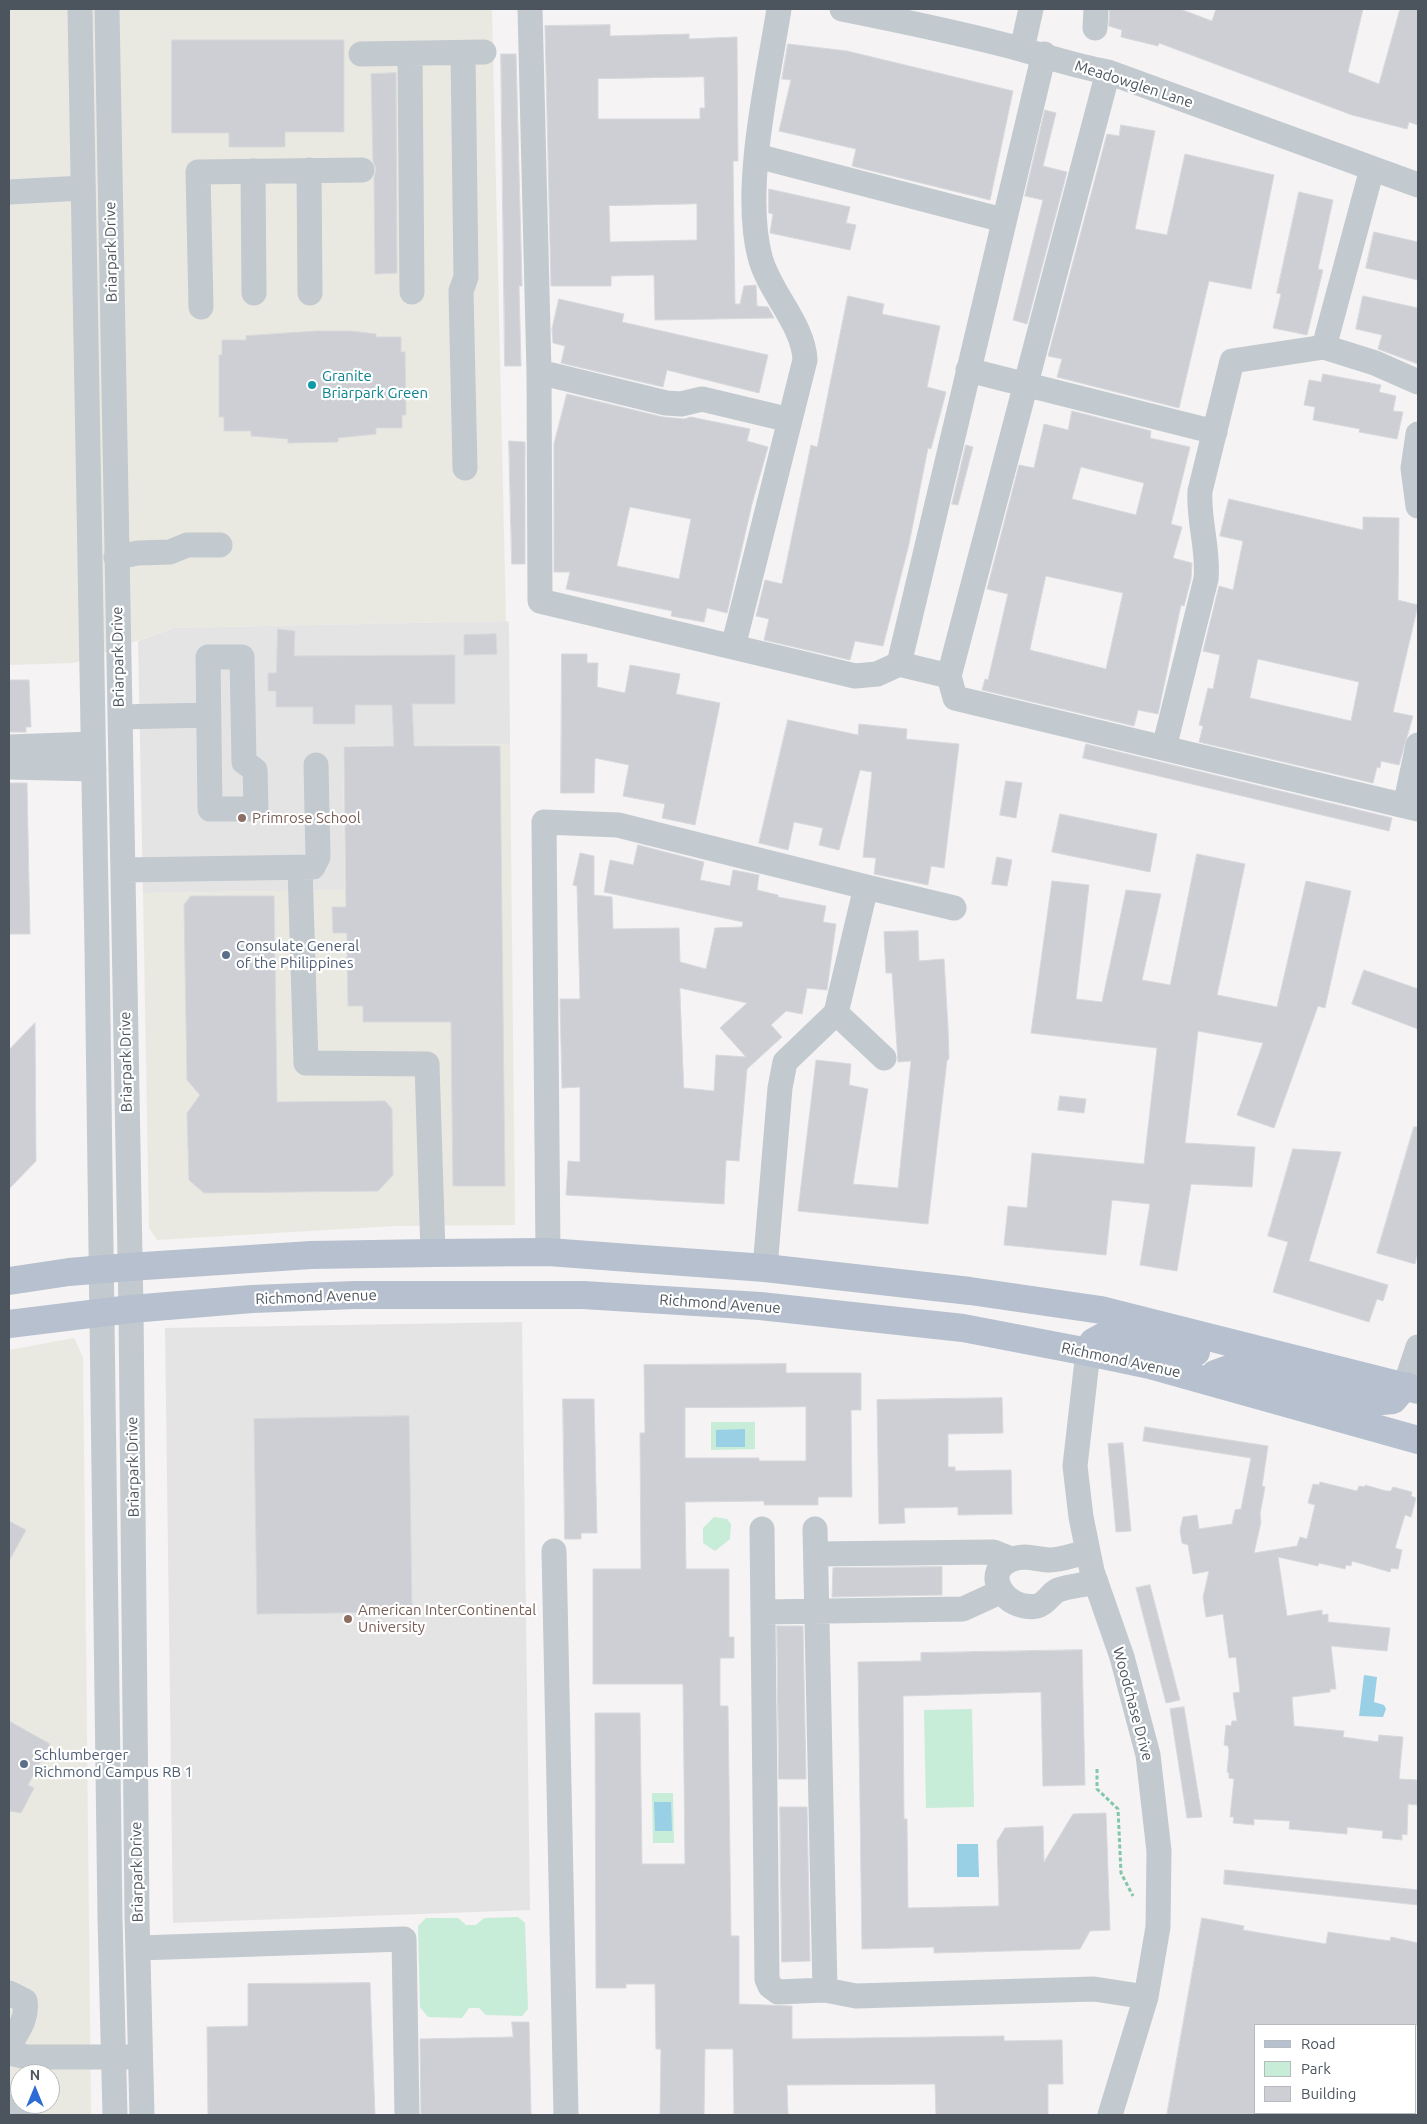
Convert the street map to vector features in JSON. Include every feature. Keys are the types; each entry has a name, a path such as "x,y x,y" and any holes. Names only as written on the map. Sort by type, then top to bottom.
{"main road":[{"path":"9,1281 129,1267 311,1256 433,1253 548,1252 764,1268 1048,1301 1101,1310 1412,1388"},
{"path":"433,1253 442,1294"},
{"path":"760,1306 764,1268"},
{"name":"Richmond Avenue","path":"9,1324 103,1314 131,1309 252,1299 442,1294 583,1295 760,1306 963,1328 1088,1352 1150,1365 1418,1440"},
{"path":"1088,1352 1093,1342 1106,1335 1119,1336 1201,1354 1222,1355 1258,1349"},
{"path":"1202,1379 1229,1369 1281,1378 1382,1402 1393,1400 1412,1388"}],"street":[{"name":"Briarpark Drive","path":"80,9 115,2115"},
{"name":"Briarpark Drive","path":"107,9 131,1309 142,2115"},
{"path":"530,9 539,372 540,601 854,676 876,674 899,664 949,676"},
{"path":"733,647 805,360 805,346 769,281 760,257 756,223 757,156 779,9"},
{"name":"Meadowglen Lane","path":"842,9 944,29 1033,52 1084,68 1108,72 1418,185"},
{"path":"899,664 1003,220 1033,52 1031,9"},
{"path":"361,54 474,52 466,277 461,291 465,468"},
{"path":"410,54 412,292"},
{"path":"1108,72 949,676 955,698 1412,807 1418,745"},
{"path":"757,156 1003,220"},
{"path":"1324,347 1372,169"},
{"path":"309,170 310,293"},
{"path":"200,307 198,172 362,170"},
{"path":"253,171 254,293"},
{"path":"9,192 83,188"},
{"path":"1164,748 1206,579 1208,562 1199,510 1200,491 1232,361 1324,347 1375,363 1418,382"},
{"path":"968,370 1215,432"},
{"path":"539,372 666,403 681,404 702,399 790,420"},
{"path":"1418,434 1413,468 1418,506"},
{"path":"116,546 138,553 170,552 187,546 220,545"},
{"path":"208,657 242,657 244,762 255,770 256,809 210,809 208,715 208,657"},
{"path":"120,717 208,715"},
{"path":"9,767 93,744"},
{"path":"9,747 94,769"},
{"path":"123,870 313,867 318,858 316,764"},
{"path":"548,1252 544,822 618,825 954,908"},
{"path":"300,868 306,1063 427,1064 433,1253"},
{"path":"764,1268 780,1088 786,1062 836,1013 866,887"},
{"path":"836,1013 884,1058"},
{"path":"1412,1388 1418,1347"},
{"name":"Woodchase Drive","path":"1088,1352 1075,1466 1080,1517 1096,1582 1122,1657 1148,1755 1159,1851 1158,1927 1146,1997 1110,2115"},
{"path":"815,1528 825,1990"},
{"path":"762,1529 767,1979 770,1986 778,1992 825,1990 856,1996 1094,1989 1146,1997"},
{"path":"554,1551 566,2115"},
{"path":"816,1554 993,1552 1011,1559 1029,1556 1050,1560 1088,1552"},
{"path":"1011,1559 1002,1567 997,1579 1000,1592 1009,1601 1023,1606 1038,1606 1057,1591 1096,1582"},
{"path":"763,1612 963,1610 1000,1592"},
{"path":"139,1948 404,1939 407,2115"},
{"path":"9,1993 24,2002 26,2009 25,2017 9,2046"},
{"path":"9,2053 34,2064"},
{"path":"56,2064 114,2057 141,2057"},
{"path":"9,2107 24,2115"}],"path":[{"path":"1096,1769 1097,1789 1118,1809 1121,1873 1133,1896"}],"shaded area":[{"path":"9,9 492,9 506,621 174,628 74,663 9,665"},
{"name":"Primrose School","path":"509,622 510,744 343,746 344,890 143,893 138,641 174,628"},
{"path":"510,744 515,1225 395,1226 157,1240 149,1228 143,893 343,890 343,746"},
{"name":"American InterContinental University","path":"522,1322 530,1910 173,1923 165,1328"},
{"path":"74,1338 83,1357 91,2115 9,2115 9,1350"}],"green space":[{"path":"711,1422 755,1422 755,1449 711,1450"},
{"path":"714,1517 727,1519 731,1524 730,1539 715,1551 703,1543 703,1528"},
{"path":"972,1709 974,1807 926,1808 924,1710"},
{"path":"652,1793 673,1793 674,1843 653,1843"},
{"path":"518,1917 525,1923 528,2009 522,2016 486,2015 479,2008 469,2008 462,2018 428,2017 420,2007 418,1926 426,1918 458,1918 466,1925 476,1925 484,1918"}],"water":[{"path":"745,1429 745,1447 716,1447 716,1430"},
{"path":"1364,1675 1377,1677 1374,1702 1384,1705 1386,1709 1383,1717 1359,1716"},
{"path":"654,1802 671,1802 672,1831 655,1831"},
{"path":"957,1844 978,1844 979,1877 957,1877"}],"building":[{"path":"1110,9 1180,9 1212,21 1216,9 1363,9 1348,72 1379,84 1400,9 1418,9 1418,125 1409,122 1407,129 1352,115 1159,43 1158,46 1121,37 1122,30 1109,26"},
{"path":"610,25 610,36 689,34 689,39 737,37 738,161 733,161 735,304 740,304 744,286 756,285 757,306 768,307 774,318 655,320 654,275 611,276 611,286 551,286 545,26","holes":["704,77 705,108 700,108 700,119 598,119 598,79","697,204 697,240 610,242 609,206"]},
{"path":"172,40 344,40 344,132 285,132 285,147 229,147 229,133 172,133"},
{"path":"788,44 847,51 1013,91 990,200 852,166 856,149 779,131 791,80 782,79"},
{"path":"501,54 516,54 522,286 519,286 521,366 505,366"},
{"path":"396,73 397,273 375,274 374,178 376,169 373,161 371,74"},
{"path":"1045,110 1056,113 1043,166 1067,172 1027,324 1013,320 1043,200 1025,196"},
{"path":"1121,125 1155,131 1135,229 1167,235 1185,154 1274,175 1251,289 1209,281 1179,408 1057,377 1062,359 1048,356 1107,134 1119,136"},
{"path":"769,189 850,207 846,223 856,225 850,250 770,233 773,214 769,213"},
{"path":"1299,192 1333,200 1318,269 1323,270 1307,335 1273,328 1281,294 1277,293"},
{"path":"1374,232 1418,242 1418,280 1366,268"},
{"path":"848,296 884,304 882,314 940,326 927,387 946,392 931,449 928,448 909,544 883,646 855,641 850,660 764,640 769,619 756,616 765,580 782,584 811,445 817,447"},
{"path":"1363,296 1418,308 1418,364 1378,349 1382,335 1356,329"},
{"path":"559,299 624,314 622,322 768,355 759,393 667,370 663,387 561,363 565,346 553,343 552,329"},
{"name":"Granite Briarpark Green","path":"317,331 351,331 376,334 376,337 401,337 401,352 405,352 406,415 402,415 402,428 376,428 376,434 338,438 338,442 288,443 288,439 251,436 251,431 224,431 224,417 219,417 219,355 222,355 222,340 246,340 246,336"},
{"path":"1323,374 1381,385 1379,392 1396,396 1393,411 1403,412 1397,439 1359,432 1360,429 1313,420 1315,407 1304,405 1309,380 1321,382"},
{"path":"567,394 663,417 684,419 691,417 750,429 747,441 768,447 752,504 727,613 707,608 704,622 671,616 672,611 566,589 570,572 554,572 554,444","holes":["630,507 691,519 679,579 617,566"]},
{"path":"1072,411 1151,431 1150,438 1190,447 1171,524 1182,527 1173,558 1192,563 1191,579 1184,606 1181,605 1158,714 1138,710 1134,726 982,690 985,679 988,680 1008,594 987,589 1019,465 1034,468 1044,424 1068,430","holes":["1081,467 1144,483 1136,515 1072,499","1046,576 1123,593 1106,669 1030,650"]},
{"path":"509,441 525,442 525,564 512,564"},
{"path":"966,445 973,447 958,505 952,504"},
{"path":"1229,499 1363,530 1363,517 1399,518 1398,600 1418,605 1393,712 1413,716 1399,765 1381,761 1380,768 1377,767 1373,783 1199,742 1203,726 1199,725 1208,688 1213,689 1220,655 1203,651 1219,586 1233,590 1243,541 1220,536","holes":["1258,659 1359,682 1351,721 1250,698"]},
{"path":"278,629 295,631 294,656 455,655 455,704 412,704 414,746 500,746 505,1186 453,1186 451,1022 363,1022 363,1006 348,1006 347,933 333,933 332,907 346,907 344,747 394,746 392,705 355,705 355,724 313,724 313,707 276,707 276,691 268,691 268,673 276,673"},
{"path":"496,634 497,654 464,655 464,635"},
{"path":"562,654 587,654 587,663 598,663 597,687 625,693 630,665 680,674 676,694 720,703 695,825 662,818 665,804 623,796 629,765 595,758 594,793 561,793"},
{"path":"9,680 29,680 31,727 26,727 26,732 9,732"},
{"path":"788,720 858,735 859,724 907,729 906,739 959,744 944,868 931,866 928,885 874,874 876,858 863,857 872,772 860,770 839,850 819,845 823,828 794,822 788,850 759,843"},
{"path":"1086,744 1392,818 1389,831 1083,758"},
{"path":"1006,781 1022,783 1016,818 1000,815"},
{"path":"9,783 27,783 30,934 9,934"},
{"path":"1060,814 1157,834 1150,872 1052,852"},
{"path":"638,845 704,862 700,880 730,886 733,870 759,875 757,890 778,895 778,897 826,906 823,922 836,924 827,990 807,988 802,1014 786,1011 771,1025 782,1037 747,1069 739,1161 726,1160 724,1204 566,1195 568,1161 580,1162 580,1087 562,1088 560,999 580,999 577,886 573,885 580,853 594,856 594,895 612,897 613,929 679,928 680,962 706,969 715,928 742,927 743,922 604,892 610,860 633,865","holes":["680,988 747,1003 720,1028 746,1057 716,1055 714,1091 684,1088"]},
{"path":"1197,854 1245,864 1217,995 1277,1007 1306,881 1351,891 1325,1008 1318,1006 1274,1128 1237,1115 1263,1043 1198,1031 1185,1143 1255,1147 1252,1187 1191,1184 1177,1271 1140,1265 1150,1204 1112,1200 1106,1255 1004,1245 1008,1206 1027,1208 1032,1153 1144,1164 1157,1048 1031,1033 1052,881 1089,885 1076,999 1102,1002 1126,890 1161,894 1142,980 1170,985"},
{"path":"997,857 1012,860 1007,886 992,884"},
{"path":"191,896 274,896 277,1102 385,1101 392,1109 393,1175 378,1191 204,1193 189,1180 187,1113 200,1095 187,1080 184,905"},
{"path":"918,931 919,961 944,959 948,1027 949,1059 947,1060 928,1224 798,1211 816,1060 851,1064 849,1085 868,1089 853,1184 898,1188 911,1061 898,1062 892,973 886,973 884,932"},
{"path":"1364,970 1418,989 1418,1029 1352,1004"},
{"path":"35,1023 36,1161 9,1189 9,1050"},
{"path":"1060,1096 1086,1099 1084,1113 1058,1110"},
{"path":"1414,1127 1418,1127 1418,1251 1415,1264 1377,1253"},
{"path":"1293,1149 1341,1152 1309,1261 1388,1285 1383,1301 1377,1299 1369,1322 1273,1292 1288,1242 1268,1236"},
{"path":"786,1364 786,1373 861,1373 861,1410 851,1410 852,1497 818,1497 818,1505 764,1505 764,1501 685,1502 686,1569 729,1569 729,1637 734,1637 734,1658 720,1658 720,1706 728,1706 731,1936 739,1936 739,2004 792,2006 792,2039 1004,2036 1004,2041 1062,2040 1063,2084 1048,2084 1048,2115 936,2115 935,2084 787,2085 788,2114 734,2114 733,2049 705,2049 704,2115 660,2115 661,2049 656,2049 655,1984 626,1984 626,1988 596,1988 595,1713 640,1713 642,1864 685,1864 683,1684 593,1684 593,1569 641,1569 640,1433 645,1433 644,1365","holes":["806,1407 806,1461 759,1461 759,1458 685,1458 685,1408"]},
{"path":"1002,1398 1003,1433 948,1434 948,1467 955,1467 955,1471 1011,1470 1012,1514 958,1515 958,1507 904,1508 905,1523 879,1524 877,1400"},
{"path":"563,1399 594,1399 597,1533 581,1533 581,1539 565,1539"},
{"path":"409,1416 412,1612 257,1614 254,1419"},
{"path":"1145,1427 1268,1446 1262,1486 1265,1487 1260,1514 1261,1522 1254,1553 1297,1546 1300,1537 1307,1539 1315,1505 1308,1503 1313,1484 1319,1485 1320,1482 1357,1491 1359,1486 1365,1487 1365,1485 1386,1491 1391,1491 1393,1487 1412,1492 1411,1496 1416,1498 1411,1517 1405,1515 1395,1548 1402,1550 1398,1569 1391,1568 1390,1572 1352,1561 1351,1566 1346,1565 1345,1569 1319,1563 1318,1566 1278,1557 1287,1616 1322,1610 1322,1615 1328,1614 1328,1622 1390,1628 1387,1651 1331,1646 1336,1689 1330,1689 1330,1692 1292,1697 1294,1726 1344,1731 1343,1737 1378,1742 1379,1735 1403,1737 1399,1779 1418,1780 1418,1805 1408,1804 1407,1835 1402,1834 1402,1840 1382,1838 1383,1831 1347,1827 1347,1834 1289,1829 1290,1821 1254,1819 1254,1825 1233,1823 1234,1817 1230,1817 1234,1779 1229,1778 1229,1773 1227,1772 1229,1750 1228,1746 1224,1745 1226,1725 1231,1726 1232,1721 1237,1721 1233,1693 1240,1692 1236,1657 1229,1658 1223,1614 1206,1617 1203,1597 1209,1571 1193,1574 1188,1545 1182,1543 1180,1530 1183,1517 1197,1515 1199,1529 1232,1524 1235,1510 1241,1509 1251,1458 1143,1441"},
{"path":"1123,1443 1131,1531 1116,1532 1108,1444"},
{"path":"9,1521 26,1530 9,1561"},
{"path":"942,1567 942,1595 832,1597 833,1568"},
{"path":"1150,1585 1180,1700 1166,1703 1136,1588"},
{"path":"777,1626 803,1626 806,1779 779,1779"},
{"path":"1082,1650 1085,1785 1043,1786 1041,1692 903,1696 904,1819 907,1819 908,1908 999,1906 997,1841 1005,1828 1043,1826 1044,1862 1073,1814 1106,1813 1110,1930 1090,1931 1080,1949 934,1953 934,1947 862,1949 858,1662 921,1661 921,1653"},
{"path":"1184,1707 1202,1817 1187,1818 1170,1709"},
{"name":"Schlumberger Richmond Campus RB 1","path":"9,1721 50,1744 28,1785 34,1788 21,1813 9,1811"},
{"path":"780,1807 807,1807 810,1961 782,1962"},
{"path":"1225,1870 1418,1890 1418,1905 1224,1884"},
{"path":"1202,1918 1244,1926 1243,1930 1326,1944 1328,1932 1390,1941 1391,1937 1418,1943 1418,2025 1254,2024 1254,2114 1256,2115 1167,2115"},
{"path":"370,1983 375,2115 208,2115 207,2027 248,2026 248,1984"},
{"path":"512,2022 529,2022 531,2115 421,2115 420,2039 513,2037"}],"place":[{"name":"Granite Briarpark Green","path":"312,385"},
{"name":"Primrose School","path":"242,818"},
{"name":"Consulate General of the Philippines","path":"226,955"},
{"name":"American InterContinental University","path":"348,1619"},
{"name":"Schlumberger Richmond Campus RB 1","path":"24,1764"}]}
